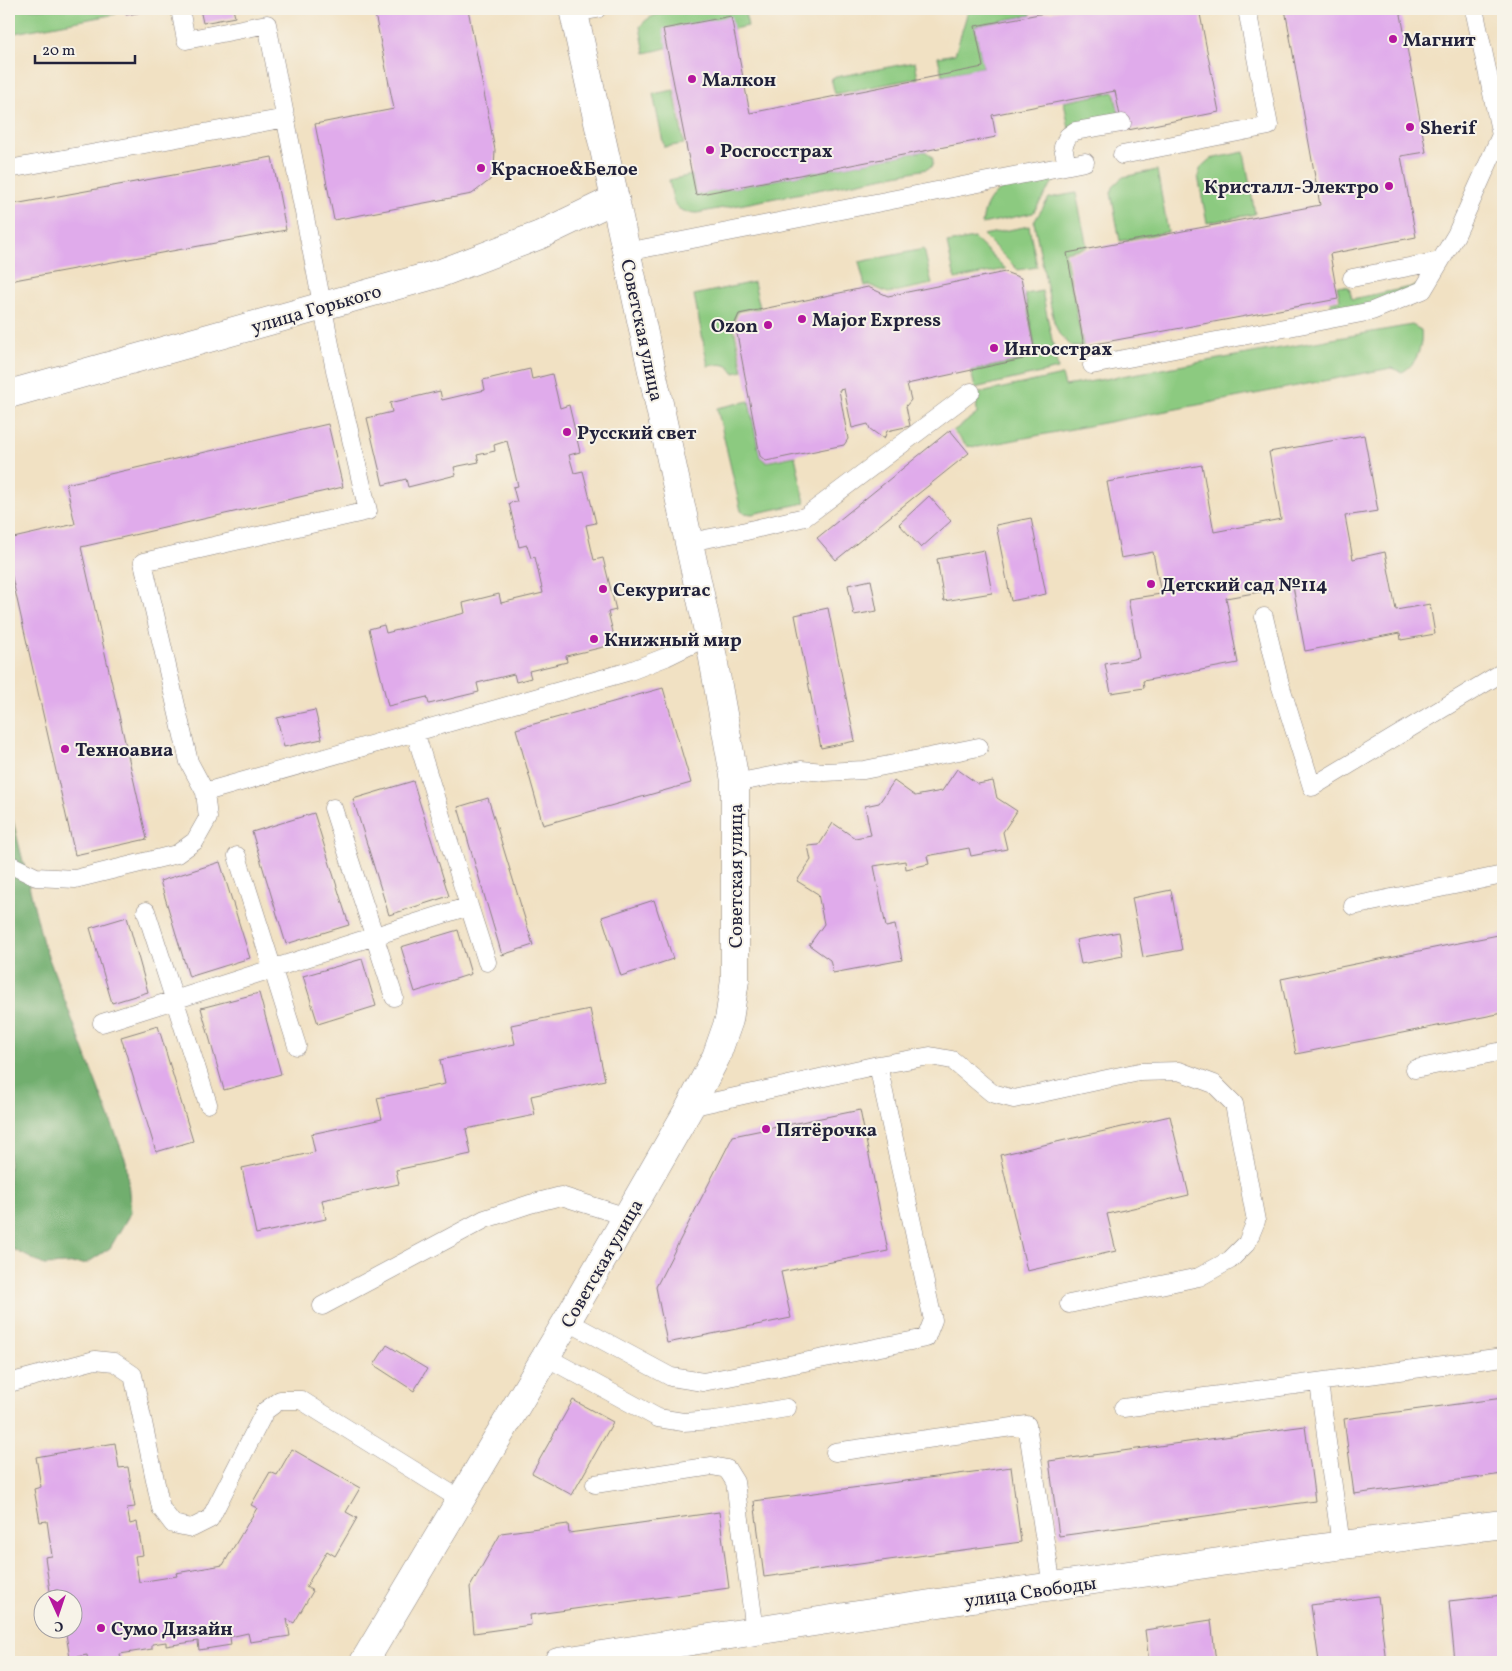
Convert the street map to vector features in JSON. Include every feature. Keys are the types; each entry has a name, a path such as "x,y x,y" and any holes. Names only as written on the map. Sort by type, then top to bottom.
{"street":[{"name":"Советская улица","path":"364,1662 546,1357 690,1107 716,1057 729,1020 735,980 735,784 709,636 614,199 581,10"},
{"name":"улица Горького","path":"9,394 441,273 540,235 614,199"},
{"name":"улица Свободы","path":"558,1662 1052,1587 1341,1545 1503,1524"}],"lane":[{"path":"9,864 36,877 75,879 177,854 196,841 208,818 205,792 189,762 142,562 368,511 336,374 266,24 186,40 180,9"},
{"path":"1122,155 1269,126 1247,9"},
{"path":"1092,365 1372,311 1423,290 1456,235 1502,135 1474,9"},
{"path":"9,169 286,118"},
{"path":"1067,165 1063,147 1068,136 1075,132 1122,123"},
{"path":"626,252 1085,162"},
{"path":"1352,278 1440,261"},
{"path":"689,542 805,517 971,392"},
{"path":"1264,617 1280,684 1312,787 1503,672"},
{"path":"205,792 630,671 666,657 709,636"},
{"path":"415,732 487,962"},
{"path":"735,784 801,770 825,772 864,770 979,747"},
{"path":"333,808 394,997"},
{"path":"237,856 297,1046"},
{"path":"1353,906 1503,875"},
{"path":"102,1023 469,906"},
{"path":"146,911 208,1104"},
{"path":"1415,1069 1503,1051"},
{"path":"690,1107 878,1065 930,1056 952,1060 992,1093 1014,1098 1139,1072 1179,1071 1214,1084 1234,1104 1256,1221 1247,1243 1230,1260 1199,1278 1069,1304"},
{"path":"567,1321 671,1377 703,1382 926,1338 932,1320 878,1065"},
{"path":"322,1306 485,1219 530,1204 561,1196 627,1217"},
{"path":"546,1357 658,1418 683,1422 715,1420 787,1408"},
{"path":"1122,1408 1503,1357"},
{"path":"9,1383 95,1360 114,1362 133,1375 161,1508 173,1524 192,1528 210,1519 265,1411 280,1400 301,1400 461,1500"},
{"path":"1318,1383 1341,1545"},
{"path":"835,1452 1027,1425 1052,1587"},
{"path":"595,1484 712,1466 727,1469 735,1482 756,1631"}],"green space":[{"path":"9,9 115,9 116,14 9,34"},
{"path":"685,9 744,9 748,26 645,53 640,27 644,22 660,13"},
{"path":"978,9 1030,9 1031,15 975,26 983,67 942,75 938,57 955,54 968,11"},
{"path":"915,62 918,78 835,94 831,78"},
{"path":"674,90 684,144 664,147 653,94"},
{"path":"1114,92 1120,119 1069,129 1064,102"},
{"path":"924,151 933,159 932,166 927,169 697,213 682,211 678,208 673,200 669,180 692,175 696,195"},
{"path":"1244,152 1255,214 1207,223 1198,176 1201,167 1210,159"},
{"path":"1157,170 1168,232 1120,241 1111,193 1114,185 1123,177"},
{"path":"1058,174 1033,213 982,224 987,205 1000,190 1028,179"},
{"path":"1076,193 1087,247 1065,252 1083,346 1071,346 1059,334 1054,322 1034,222 1049,198"},
{"path":"1029,226 1037,267 1018,270 983,235"},
{"path":"974,238 1006,269 955,279 947,243"},
{"path":"924,249 932,284 888,293 869,285 865,286 859,262"},
{"path":"754,282 760,308 738,311 733,323 743,371 734,373 726,365 708,366 694,295"},
{"path":"1421,285 1375,307 1337,311 1330,302 1340,300 1337,286 1349,287 1352,299"},
{"path":"1042,291 1058,369 975,388 971,371 1023,360 1035,348 1025,294"},
{"path":"1412,325 1421,330 1420,348 1412,365 1402,372 1391,368 978,447 967,446 953,431 977,414 976,394 1062,375 1065,386"},
{"path":"749,401 760,457 766,462 795,456 805,503 752,514 741,511 717,408"},
{"path":"9,804 43,943 126,1161 131,1212 110,1248 87,1263 44,1265 9,1247"}],"building":[{"path":"125,9 153,9 153,10 126,15"},
{"path":"200,9 233,9 235,17 203,23"},
{"path":"374,9 468,9 495,150 494,170 490,180 472,194 334,220 315,124 394,109"},
{"path":"1066,9 1199,9 1219,112 1123,131 1115,91 992,115 996,137 696,195 663,29 731,16 750,113 983,67 975,26"},
{"path":"1285,9 1400,9 1426,152 1401,156 1416,237 1330,254 1338,299 1084,346 1067,253 1320,205"},
{"path":"272,157 286,230 9,281 9,205"},
{"path":"1005,272 1021,278 1034,347 1023,359 907,384 911,400 906,406 910,426 887,431 884,439 870,429 868,424 852,428 844,389 839,390 848,439 844,445 766,461 760,456 735,323 739,314 868,287 888,296"},
{"path":"530,369 532,379 552,374 560,408 569,405 580,452 569,455 574,473 583,471 596,523 586,525 594,560 603,558 616,610 608,612 616,644 566,656 567,662 529,671 531,678 516,682 514,674 477,683 479,692 429,704 427,697 388,706 369,629 384,625 386,633 465,613 463,603 499,594 501,603 543,593 535,557 531,558 527,545 519,547 509,503 517,502 513,487 518,486 507,441 494,445 495,451 477,455 479,462 454,467 456,475 408,487 406,479 383,485 367,418 392,412 390,403 440,391 442,400 485,390 483,380"},
{"path":"328,424 343,487 81,547 147,839 75,855 9,564 9,539 75,524 66,484"},
{"path":"950,430 969,453 836,560 817,538"},
{"path":"1364,435 1378,511 1345,516 1353,559 1385,552 1396,610 1430,604 1435,634 1401,640 1400,633 1305,651 1293,586 1226,598 1238,663 1143,681 1144,688 1111,693 1105,664 1139,658 1128,599 1161,594 1153,552 1121,558 1107,482 1202,465 1214,532 1281,519 1269,452"},
{"path":"929,496 951,521 921,548 899,524"},
{"path":"1031,518 1046,594 1011,601 996,525"},
{"path":"984,550 992,593 944,601 937,559"},
{"path":"871,580 877,611 854,615 848,585"},
{"path":"828,608 855,741 821,748 795,615"},
{"path":"663,688 691,783 543,825 516,729"},
{"path":"315,710 322,739 284,747 277,718"},
{"path":"957,769 978,784 993,781 997,798 1017,811 1003,832 1007,849 971,856 969,848 927,856 929,864 906,869 905,861 874,866 886,927 895,925 902,960 833,973 830,960 809,945 824,924 818,894 797,881 811,860 808,846 819,845 833,823 855,838 871,835 865,806 879,803 894,781 915,796 942,791"},
{"path":"413,781 449,896 389,915 353,799"},
{"path":"488,798 533,945 502,955 458,807"},
{"path":"314,813 349,925 286,944 252,832"},
{"path":"220,862 250,958 189,977 160,881"},
{"path":"1171,890 1182,950 1143,957 1132,898"},
{"path":"654,900 673,959 621,976 602,917"},
{"path":"127,917 148,992 112,1003 90,928"},
{"path":"458,930 471,974 415,992 401,947"},
{"path":"1119,932 1123,956 1081,964 1076,940"},
{"path":"1503,934 1503,1013 1296,1054 1281,979"},
{"path":"362,959 376,1006 318,1024 303,976"},
{"path":"259,993 281,1074 224,1090 201,1008"},
{"path":"590,1009 605,1080 531,1096 535,1115 466,1129 471,1154 396,1170 399,1184 322,1200 326,1219 256,1234 242,1168 315,1152 311,1134 382,1119 377,1098 445,1084 440,1060 515,1044 511,1025"},
{"path":"158,1026 193,1141 156,1152 121,1037"},
{"path":"860,1110 888,1251 781,1272 791,1318 667,1343 656,1287 733,1136"},
{"path":"1170,1116 1189,1195 1107,1214 1116,1251 1027,1271 1000,1155"},
{"path":"387,1345 427,1369 414,1391 374,1365"},
{"path":"1503,1398 1503,1474 1354,1494 1344,1419"},
{"path":"573,1400 613,1422 572,1495 532,1473"},
{"path":"1305,1426 1315,1501 1059,1536 1049,1461"},
{"path":"115,1443 119,1468 128,1467 135,1507 127,1508 130,1524 137,1522 143,1555 135,1556 139,1582 177,1576 176,1573 223,1565 257,1508 251,1505 270,1472 277,1475 292,1449 360,1488 346,1512 357,1518 335,1556 327,1551 306,1587 313,1591 294,1623 287,1619 290,1636 250,1642 248,1633 230,1637 231,1645 199,1650 198,1641 166,1646 166,1642 152,1644 152,1649 120,1654 122,1662 88,1662 87,1655 70,1658 67,1638 82,1638 82,1588 50,1588 45,1557 52,1556 47,1521 40,1522 34,1489 41,1487 36,1457"},
{"path":"1011,1467 1021,1542 764,1577 754,1501"},
{"path":"719,1512 729,1588 530,1615 531,1625 474,1633 470,1587 501,1533 568,1524 569,1533"},
{"path":"1503,1595 1503,1662 1455,1662 1449,1601"},
{"path":"1378,1596 1386,1662 1319,1662 1311,1605"},
{"path":"1211,1620 1216,1662 1149,1662 1145,1630"}],"place":[{"name":"Магнит","path":"1393,39"},
{"name":"Малкон","path":"692,79"},
{"name":"Sherif","path":"1410,127"},
{"name":"Росгосстрах","path":"710,150"},
{"name":"Красное&Белое","path":"481,168"},
{"name":"Кристалл-Электро","path":"1389,186"},
{"name":"Major Express","path":"802,319"},
{"name":"Ozon","path":"768,325"},
{"name":"Ингосстрах","path":"994,348"},
{"name":"Русский свет","path":"567,432"},
{"name":"Детский сад №114","path":"1151,584"},
{"name":"Секуритас","path":"603,589"},
{"name":"Книжный мир","path":"594,639"},
{"name":"Техноавиа","path":"65,749"},
{"name":"Пятёрочка","path":"766,1129"},
{"name":"Сумо Дизайн","path":"101,1628"}]}
